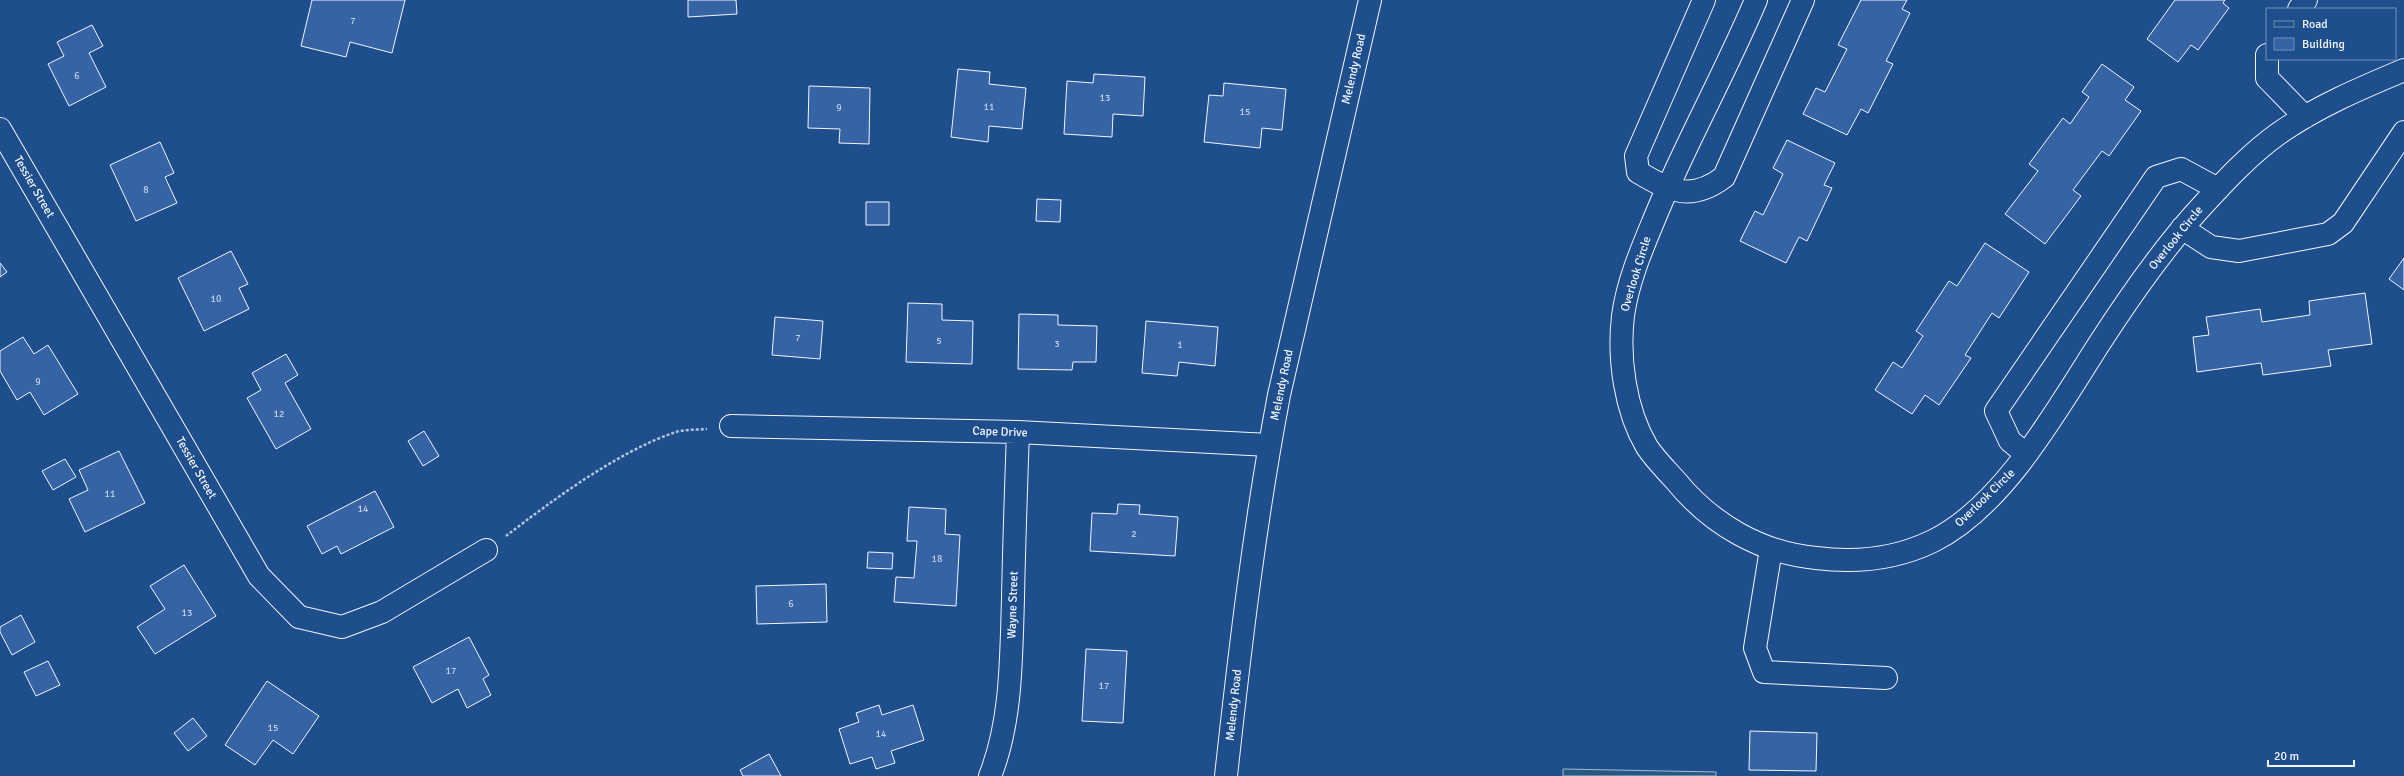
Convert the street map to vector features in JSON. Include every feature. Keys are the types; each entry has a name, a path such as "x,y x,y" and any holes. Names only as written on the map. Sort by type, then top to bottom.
{"street":[{"name":"Melendy Road","path":"1226,776 1244,615 1269,445 1370,0"},
{"path":"1704,0 1636,156 1638,172 1667,189 1694,192 1714,184 1724,177 1803,0"},
{"name":"Overlook Circle","path":"1756,0 1667,189 1641,251 1623,316 1622,356 1625,383 1633,415 1647,446 1688,496 1740,537 1771,549 1805,557 1838,561 1871,559 1903,553 1934,541 1961,524 2009,478 2159,256 2182,228 2218,189 2261,148 2305,117 2404,70"},
{"path":"2300,8 2306,0"},
{"path":"2267,60 2267,78 2305,117"},
{"name":"Tessier Street","path":"0,129 258,576 299,617 342,627 382,612 486,550"},
{"path":"2182,228 2211,247 2239,251 2328,234 2343,223 2404,132"},
{"path":"2026,454 2010,441 1996,411 2156,177 2182,169 2218,189"},
{"name":"Cape Drive","path":"732,426 1018,432 1269,445"},
{"name":"Wayne Street","path":"990,776 998,756 1005,724 1011,659 1018,432"},
{"path":"1771,549 1755,648 1764,672 1886,678"}],"path":[{"path":"486,550 543,507 638,447 678,432 732,426"}],"shaded area":[{"path":"1563,769 1716,772 1716,776 1563,776"}],"building":[{"path":"312,0 405,0 392,53 350,42 346,57 301,46"},
{"path":"688,0 736,0 737,14 688,17"},
{"path":"1861,0 1907,0 1902,9 1910,13 1886,61 1893,64 1868,113 1861,109 1847,135 1803,114 1816,88 1825,92 1847,49 1838,45"},
{"path":"2175,0 2225,0 2223,3 2229,8 2198,50 2191,45 2178,62 2147,39"},
{"path":"92,25 103,46 89,53 106,87 69,106 48,64 64,56 57,42"},
{"path":"2102,64 2134,87 2125,100 2141,111 2109,156 2102,151 2073,190 2081,196 2045,244 2005,214 2038,171 2029,164 2063,118 2070,124 2089,97 2082,92"},
{"path":"958,69 990,72 989,84 1026,88 1022,129 989,126 988,142 951,137"},
{"path":"1094,74 1145,77 1143,116 1113,114 1112,137 1064,134 1067,81 1093,83"},
{"path":"1224,83 1286,89 1282,130 1262,128 1260,148 1204,142 1209,95 1223,96"},
{"path":"809,86 870,88 869,144 839,143 840,129 808,128"},
{"path":"1787,140 1835,163 1824,185 1832,188 1807,241 1799,237 1786,263 1740,241 1755,211 1763,215 1783,174 1773,168"},
{"path":"160,142 174,173 165,177 177,203 136,221 110,165"},
{"path":"1037,199 1061,200 1060,222 1036,221"},
{"path":"866,202 889,202 889,225 866,225"},
{"path":"1985,243 2029,272 1999,318 1992,313 1965,355 1971,358 1939,405 1925,395 1912,414 1875,390 1893,362 1902,368 1923,336 1916,331 1949,281 1957,286"},
{"path":"231,251 248,284 239,288 249,309 204,331 178,278"},
{"path":"2404,258 2404,290 2389,279"},
{"path":"0,263 7,272 0,277"},
{"path":"2365,293 2372,344 2328,350 2331,366 2263,375 2261,363 2197,372 2193,337 2209,335 2206,317 2260,309 2262,322 2310,315 2309,301"},
{"path":"908,303 942,304 942,320 973,321 972,364 906,362"},
{"path":"1019,314 1058,315 1058,325 1097,326 1096,362 1073,362 1072,370 1018,369"},
{"path":"775,317 823,321 820,359 772,355"},
{"path":"1146,321 1218,327 1215,366 1179,362 1177,376 1142,373"},
{"path":"23,337 34,354 48,345 78,394 44,415 30,392 17,400 0,371 0,351"},
{"path":"286,354 298,375 285,383 311,429 276,449 247,398 261,390 252,373"},
{"path":"424,431 439,456 423,466 408,441"},
{"path":"119,451 145,503 85,532 69,499 88,490 79,470"},
{"path":"65,459 76,477 53,490 42,471"},
{"path":"375,491 394,527 341,554 337,546 322,554 307,526"},
{"path":"1118,504 1140,505 1139,514 1178,517 1175,556 1090,551 1092,513 1117,514"},
{"path":"909,507 946,509 945,534 960,535 956,606 894,602 896,577 914,578 917,541 907,541"},
{"path":"868,552 893,553 892,569 867,568"},
{"path":"184,565 216,616 155,654 137,627 165,609 150,586"},
{"path":"826,584 827,622 757,624 756,586"},
{"path":"21,615 35,642 12,655 0,632 0,627"},
{"path":"469,637 489,675 483,679 491,695 467,708 458,689 432,703 413,667"},
{"path":"1086,649 1127,651 1123,723 1082,721"},
{"path":"48,661 60,685 36,696 24,672"},
{"path":"267,681 319,716 293,754 273,740 255,765 225,745"},
{"path":"879,705 882,715 913,705 924,740 891,751 895,763 876,769 872,757 850,764 839,729 859,722 856,713"},
{"path":"193,718 207,736 188,751 174,733"},
{"path":"1750,731 1817,733 1816,771 1749,770"},
{"path":"769,754 781,776 743,776 740,770"}]}
